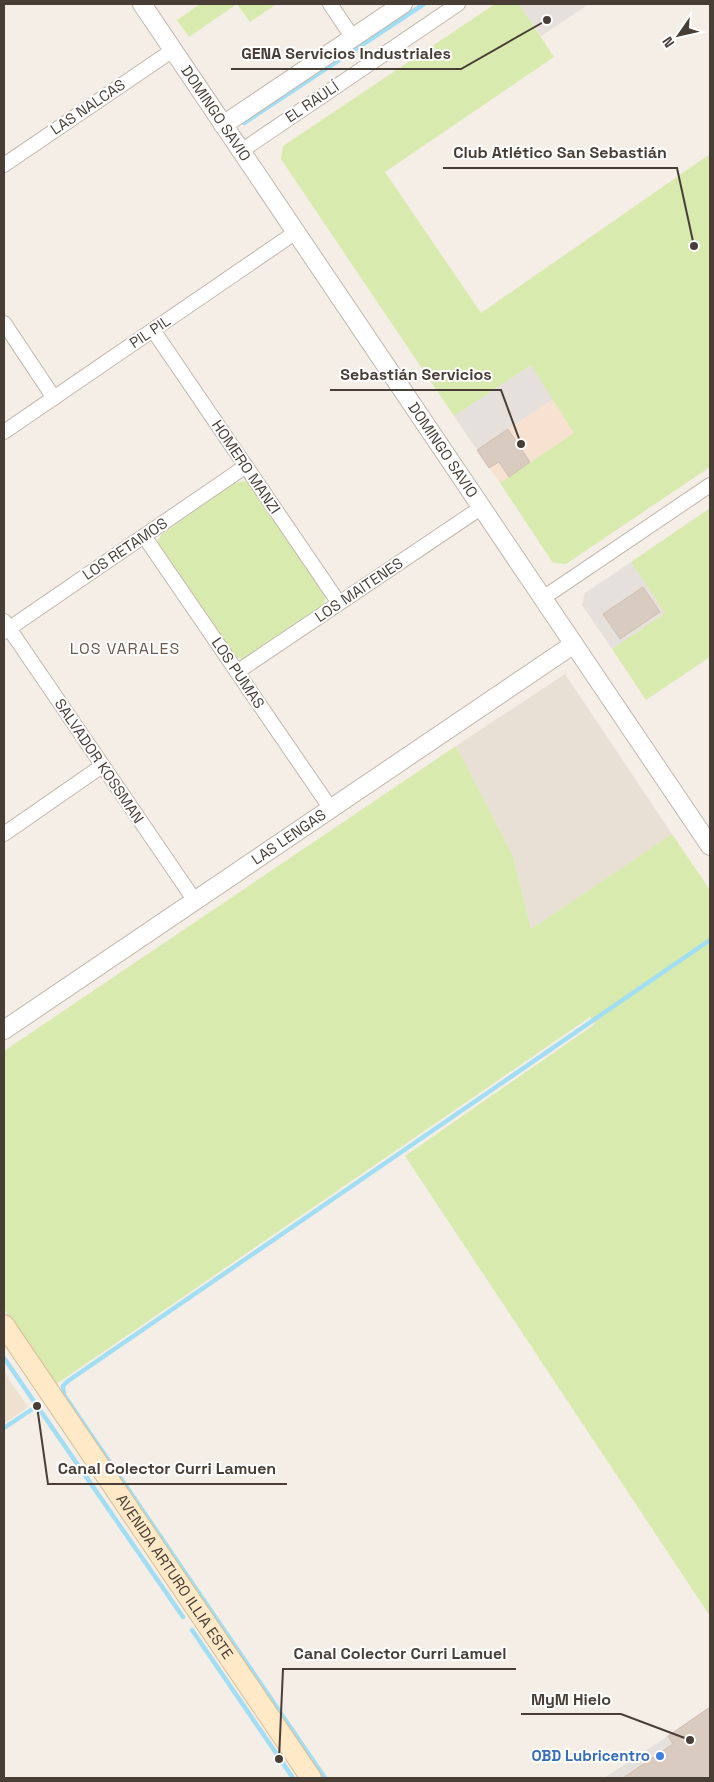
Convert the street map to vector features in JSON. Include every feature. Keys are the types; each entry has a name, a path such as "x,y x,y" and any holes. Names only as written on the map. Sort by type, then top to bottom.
{"main road":[{"name":"AVENIDA ARTURO ILLIA ESTE","path":"4,1326 310,1778"}],"street":[{"name":"DOMINGO SAVIO","path":"142,4 574,644 707,836"},
{"path":"330,4 353,38"},
{"path":"223,125 403,4"},
{"name":"EL RAULÍ","path":"241,151 458,4"},
{"name":"LAS NALCAS","path":"4,164 173,50"},
{"name":"PIL PIL","path":"4,432 296,232"},
{"path":"4,323 54,398"},
{"name":"HOMERO MANZI","path":"153,330 340,603"},
{"name":"LOS RETAMOS","path":"6,627 246,466"},
{"path":"543,598 710,485"},
{"name":"LOS MAITENES","path":"237,672 482,507"},
{"name":"LOS PUMAS","path":"144,536 331,809"},
{"name":"SALVADOR KOSSMAN","path":"6,627 195,901"},
{"name":"LAS LENGAS","path":"4,1030 574,644"},
{"path":"4,834 102,766"}],"shaded area":[{"path":"519,4 589,4 541,36"},
{"path":"531,365 553,399 477,450 454,416"},
{"path":"553,399 575,433 500,483 477,450"},
{"path":"631,562 665,613 612,649 582,605 585,593"},
{"path":"565,674 672,834 531,929 513,856 456,746"},
{"path":"4,1372 28,1407 4,1424"},
{"path":"710,1707 710,1778 604,1778 668,1736"}],"green space":[{"path":"200,4 237,4 189,37 177,20"},
{"path":"237,4 277,4 250,22"},
{"path":"495,4 519,4 554,57 385,172 481,313 710,154 710,467 566,564 553,563 500,483 574,433 531,365 454,416 281,159 283,146"},
{"path":"245,481 252,486 326,597 323,606 243,659 233,656 160,548 158,540 162,534 234,483"},
{"path":"710,508 710,657 646,700 612,649 665,613 631,562"},
{"path":"456,746 513,856 531,929 672,834 710,890 710,1616 405,1156 595,1024 590,1017 55,1385 4,1309 4,1051"}],"building":[{"path":"508,429 530,462 509,477 499,462 489,468 477,450"},
{"path":"643,587 660,612 620,639 603,614"},
{"path":"710,1707 710,1778 623,1778 673,1744 668,1736"}],"waterway":[{"path":"244,123 424,4"},
{"path":"325,1778 64,1395 63,1386 710,940"},
{"path":"4,1358 183,1617"},
{"path":"4,1428 37,1406"},
{"path":"192,1630 293,1778"}],"place":[{"name":"GENA Servicios Industriales","path":"547,20"},
{"name":"Club Atlético San Sebastián","path":"694,246"},
{"name":"Sebastián Servicios","path":"521,444"},
{"name":"Canal Colector Curri Lamuen","path":"37,1406"},
{"name":"MyM Hielo","path":"690,1740"},
{"name":"OBD Lubricentro","path":"660,1756"},
{"name":"Canal Colector Curri Lamuel","path":"279,1759"}],"district":[{"name":"LOS VARALES","path":"125,648"}]}
